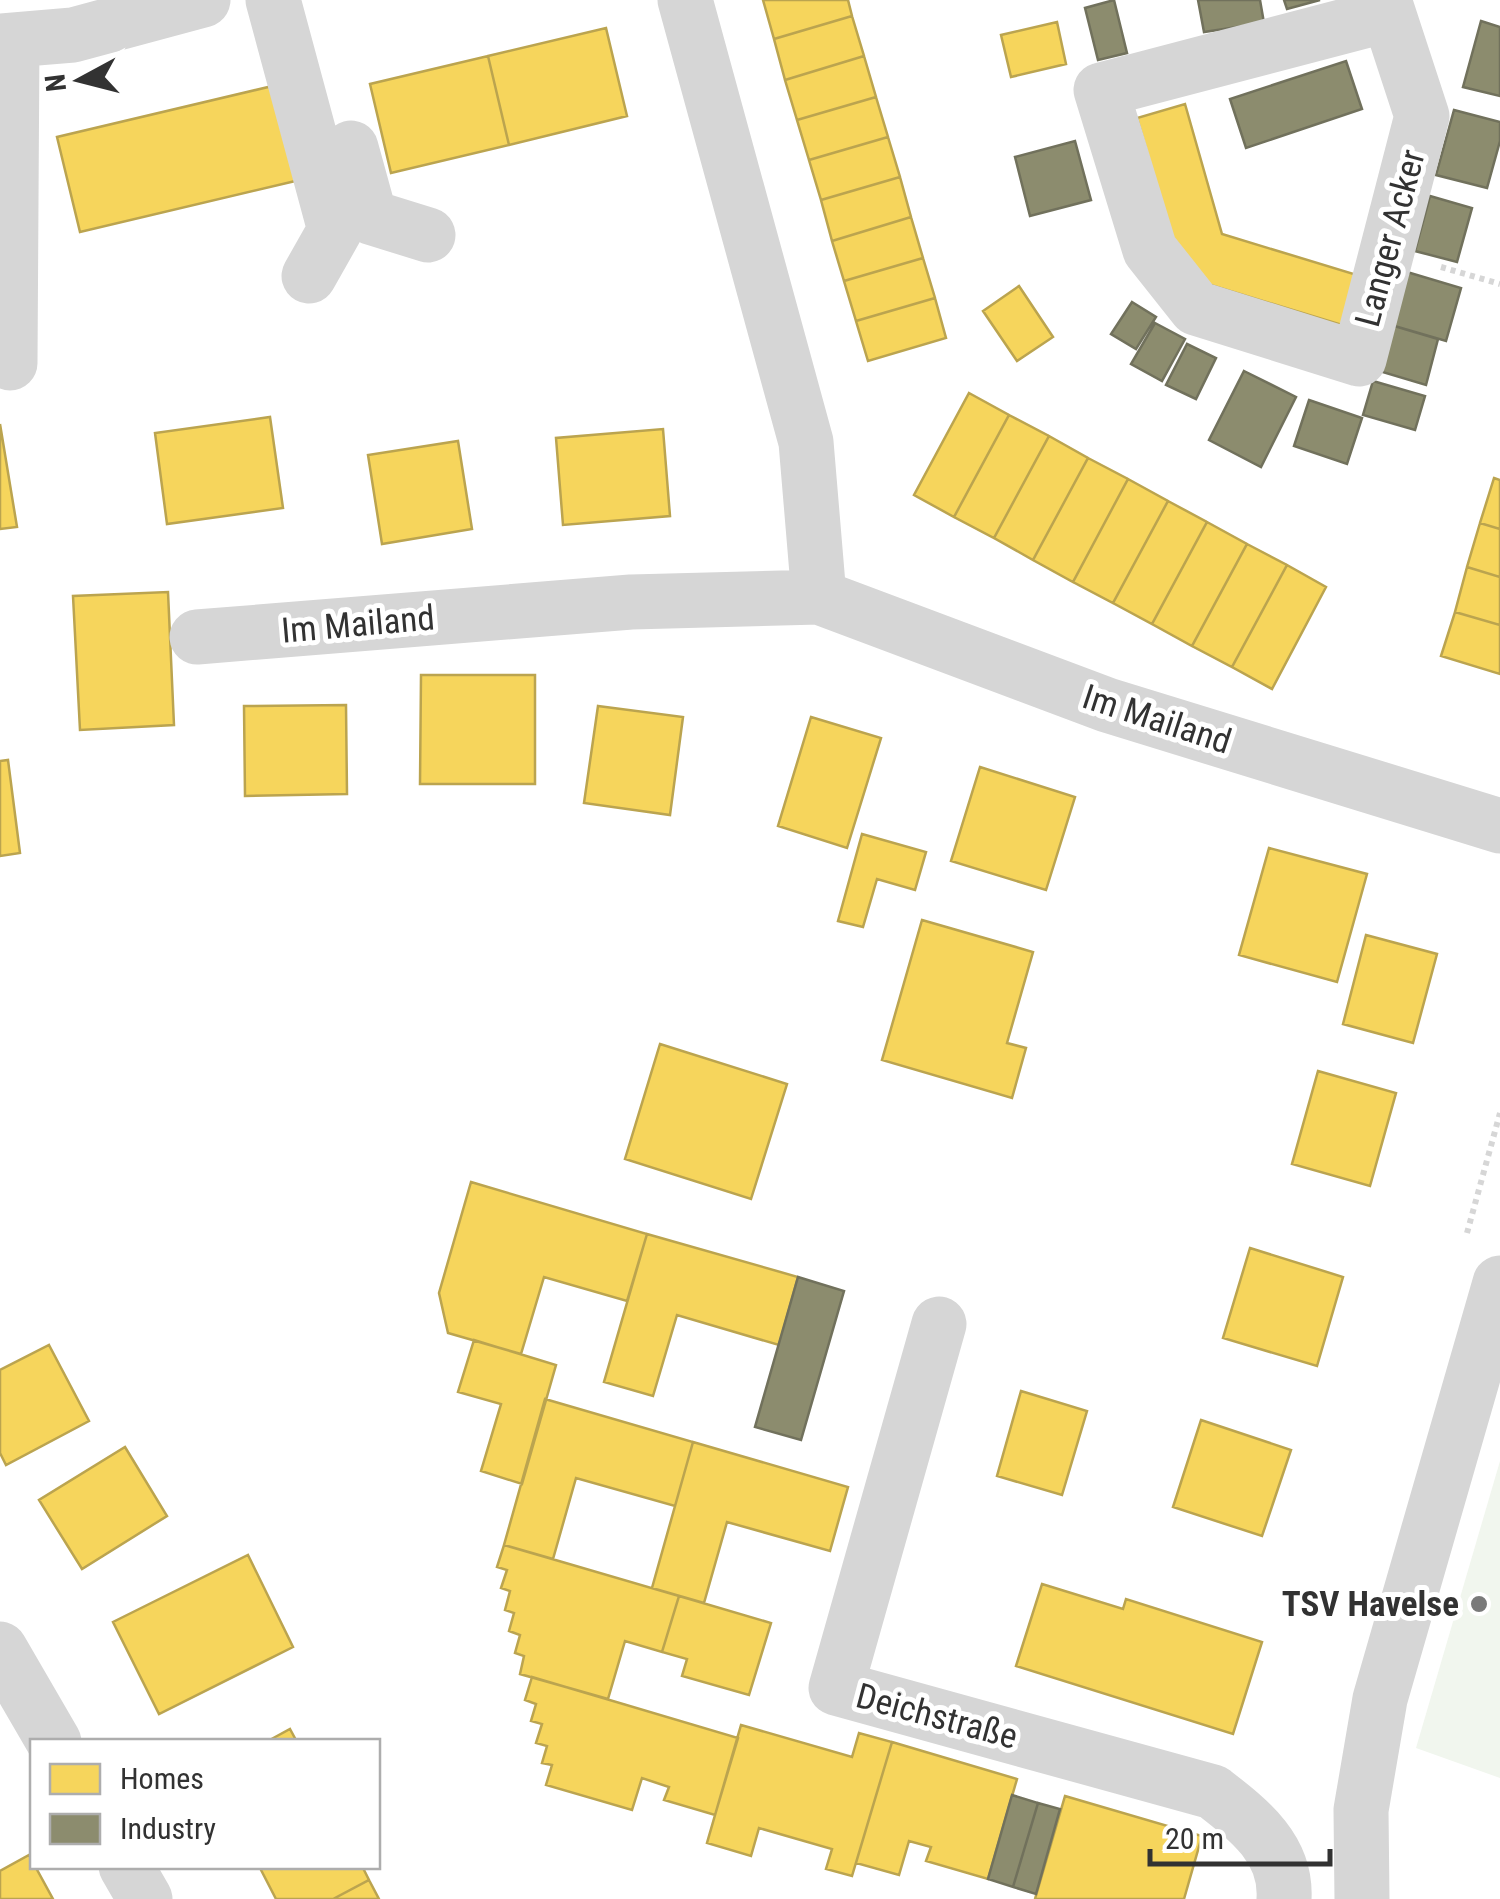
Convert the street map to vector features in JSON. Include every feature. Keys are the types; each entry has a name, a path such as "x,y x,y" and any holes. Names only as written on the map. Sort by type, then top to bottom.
{"street":[{"path":"10,363 6,40 73,35 202,0"},
{"path":"274,0 335,230 308,276"},
{"path":"311,0 370,217 428,235"},
{"path":"685,0 806,442 818,597"},
{"name":"Langer Acker","path":"1386,8 1422,116 1359,359 1196,308 1150,250 1101,90 1386,8"},
{"name":"Im Mailand","path":"198,637 632,602 818,597 1106,706 1500,826"},
{"path":"1362,1899 1361,1810 1380,1699 1500,1283"},
{"name":"Deichstraße","path":"939,1324 836,1688 1213,1792 1257,1826 1286,1875 1284,1899"},
{"path":"0,1649 52,1739"},
{"path":"128,1869 146,1899"}],"shaded area":[{"name":"TSV Havelse","path":"1500,1461 1500,1778 1416,1748"}],"building: Homes":[{"path":"763,0 848,0 852,16 774,39"},
{"path":"852,16 864,56 785,80 774,39"},
{"path":"1057,22 1066,64 1011,77 1001,35"},
{"path":"606,28 627,116 509,145 488,56"},
{"path":"488,56 509,145 391,173 370,84"},
{"path":"864,56 876,97 797,120 785,80"},
{"path":"285,83 308,178 80,232 57,137"},
{"path":"876,97 888,137 809,160 797,120"},
{"path":"1185,104 1222,234 1357,275 1342,325 1204,283 1175,249 1137,118"},
{"path":"888,137 900,177 821,200 809,160"},
{"path":"900,177 911,217 832,241 821,200"},
{"path":"911,217 923,258 844,281 832,241"},
{"path":"923,258 935,298 856,321 844,281"},
{"path":"1019,286 1053,337 1017,361 983,311"},
{"path":"935,298 946,338 868,361 856,321"},
{"path":"969,393 1009,415 954,517 914,495"},
{"path":"1009,415 1049,436 994,538 954,517"},
{"path":"270,417 283,508 167,524 155,433"},
{"path":"0,424 17,527 0,529"},
{"path":"663,429 670,516 563,525 556,438"},
{"path":"1049,436 1088,458 1033,560 994,538"},
{"path":"458,441 472,529 382,544 368,455"},
{"path":"1088,458 1128,479 1073,582 1033,560"},
{"path":"1494,478 1500,480 1500,529 1480,523"},
{"path":"1128,479 1168,501 1113,603 1073,582"},
{"path":"1168,501 1207,522 1152,624 1113,603"},
{"path":"1207,522 1247,544 1192,646 1152,624"},
{"path":"1480,523 1500,529 1500,577 1467,567"},
{"path":"1247,544 1287,565 1232,667 1192,646"},
{"path":"1287,565 1326,587 1272,689 1232,667"},
{"path":"1467,567 1500,577 1500,625 1455,612"},
{"path":"168,592 174,725 80,730 73,596"},
{"path":"1455,612 1500,625 1500,674 1441,656"},
{"path":"421,675 535,675 535,784 420,784"},
{"path":"346,705 347,794 245,796 244,706"},
{"path":"598,706 683,717 670,815 584,803"},
{"path":"811,717 881,738 847,848 778,826"},
{"path":"8,760 20,853 0,856 0,761"},
{"path":"980,767 1075,797 1046,890 951,861"},
{"path":"862,834 926,852 915,890 877,879 863,927 838,921"},
{"path":"1269,848 1367,874 1337,982 1239,955"},
{"path":"922,920 1033,952 1007,1043 1026,1048 1012,1098 882,1060"},
{"path":"1366,935 1437,954 1413,1043 1343,1024"},
{"path":"660,1044 787,1084 751,1199 625,1159"},
{"path":"1318,1071 1396,1093 1370,1186 1292,1164"},
{"path":"471,1182 647,1234 627,1301 544,1277 521,1354 448,1333 439,1293"},
{"path":"647,1234 798,1277 779,1345 677,1315 653,1396 604,1382"},
{"path":"1250,1248 1343,1277 1317,1366 1223,1338"},
{"path":"474,1340 556,1365 522,1484 481,1471 501,1404 458,1392"},
{"path":"49,1345 89,1421 6,1465 0,1453 0,1370"},
{"path":"1021,1391 1087,1411 1062,1495 997,1476"},
{"path":"545,1399 693,1442 675,1506 576,1478 553,1559 504,1545"},
{"path":"1201,1420 1291,1450 1262,1536 1173,1507"},
{"path":"693,1442 848,1487 830,1551 727,1522 704,1603 652,1588"},
{"path":"125,1447 167,1516 82,1569 39,1500"},
{"path":"504,1545 679,1596 662,1652 625,1641 608,1699 520,1674 524,1656 515,1653 520,1635 509,1631 514,1613 505,1610 510,1591 501,1588 507,1570 497,1567"},
{"path":"248,1555 293,1647 159,1714 113,1622"},
{"path":"1042,1584 1123,1609 1126,1599 1262,1642 1233,1734 1016,1666"},
{"path":"679,1596 771,1623 749,1695 682,1676 687,1659 662,1652"},
{"path":"532,1677 738,1738 715,1815 664,1800 669,1787 642,1778 632,1810 546,1785 552,1765 542,1763 547,1746 536,1743 542,1724 531,1721 536,1704 525,1700"},
{"path":"741,1725 852,1757 859,1733 892,1742 852,1876 826,1869 832,1849 759,1828 751,1856 707,1843"},
{"path":"290,1729 295,1739 272,1739"},
{"path":"892,1742 1017,1779 988,1879 926,1861 931,1847 909,1841 899,1875 856,1863"},
{"path":"1065,1796 1202,1836 1184,1899 1035,1899"},
{"path":"29,1855 30,1869 37,1869 53,1899 0,1899 0,1871"},
{"path":"261,1869 364,1869 369,1880 333,1899 276,1899"},
{"path":"369,1880 379,1899 333,1899"}],"building: Industry":[{"path":"1114,0 1127,53 1098,60 1085,8"},
{"path":"1198,0 1260,0 1264,23 1204,32"},
{"path":"1284,0 1320,0 1287,9"},
{"path":"1481,21 1500,27 1500,96 1463,87"},
{"path":"1346,61 1362,109 1246,148 1230,99"},
{"path":"1454,110 1500,122 1500,141 1487,188 1436,175"},
{"path":"1075,141 1091,200 1030,216 1015,157"},
{"path":"1430,196 1472,208 1457,262 1415,251"},
{"path":"1407,272 1461,288 1446,341 1391,325"},
{"path":"1132,302 1156,317 1136,349 1111,334"},
{"path":"1155,323 1185,339 1162,381 1131,364"},
{"path":"1391,325 1438,339 1426,385 1379,371"},
{"path":"1187,344 1216,358 1196,399 1166,385"},
{"path":"1244,371 1296,397 1261,467 1209,440"},
{"path":"1373,381 1425,396 1415,430 1363,415"},
{"path":"1309,400 1362,418 1347,464 1294,446"},
{"path":"798,1277 844,1291 801,1440 755,1427"},
{"path":"1012,1795 1038,1803 1013,1887 988,1879"},
{"path":"1038,1803 1060,1809 1036,1894 1013,1887"}],"place":[{"name":"TSV Havelse","path":"1479,1604"}]}
